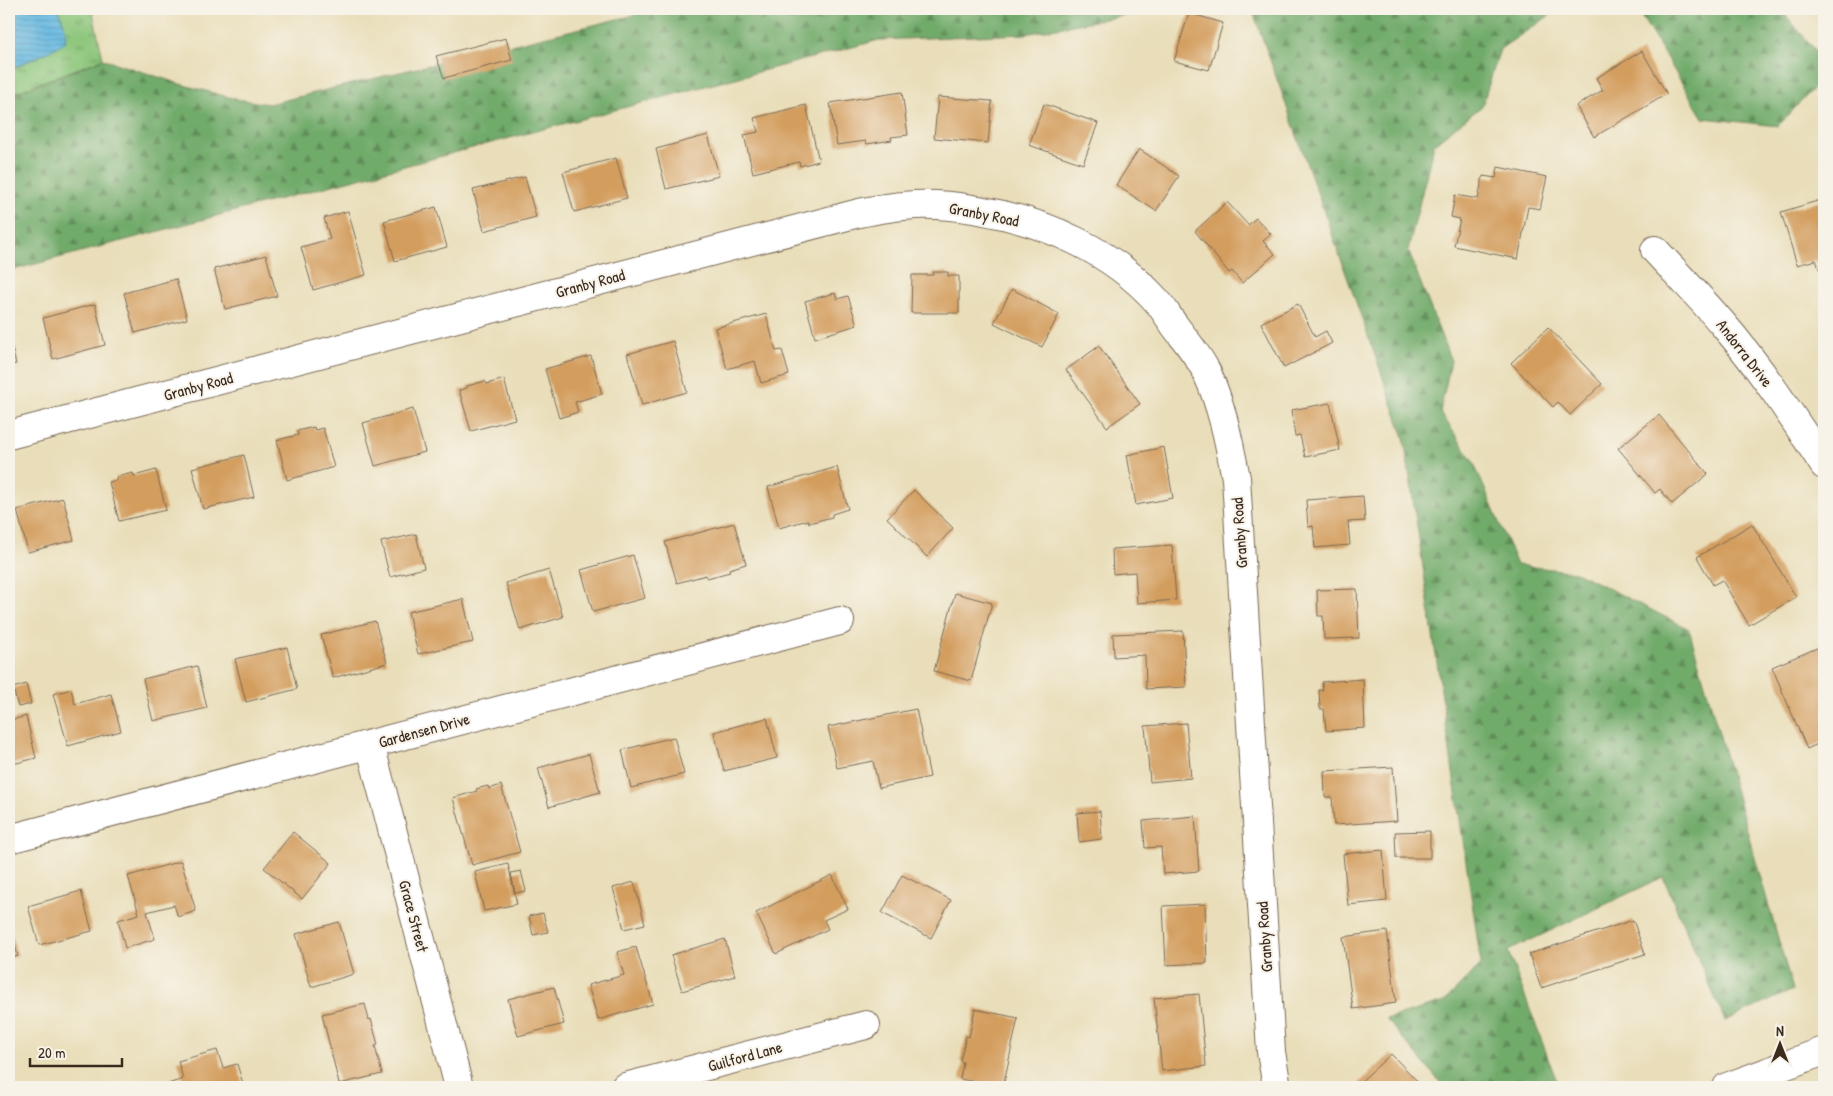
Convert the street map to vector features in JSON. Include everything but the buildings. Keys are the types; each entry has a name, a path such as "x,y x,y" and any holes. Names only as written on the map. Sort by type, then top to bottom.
{"street":[{"name":"Granby Road","path":"9,435 859,212 906,205 952,206 1007,216 1050,228 1082,243 1126,272 1158,302 1190,345 1206,372 1227,432 1236,478 1271,1052 1277,1087"},
{"name":"Andorra Drive","path":"1655,250 1734,337 1783,403 1824,463"},
{"name":"Gardensen Drive","path":"9,839 840,621"},
{"name":"Grace Street","path":"370,744 459,1087"},
{"name":"Guilford Lane","path":"625,1087 866,1024"},
{"path":"1727,1087 1824,1051"}],"green space":[{"path":"9,9 103,9 93,13 103,59 9,95"},
{"path":"659,9 1158,9 1025,34 879,40 9,271 9,95 103,59 180,84 236,99 269,104"},
{"path":"1252,9 1559,9 1500,49 1482,106 1434,144 1408,250 1451,361 1440,412 1473,461 1517,565 1576,572 1689,629 1793,990 1725,1021 1663,877 1508,951 1559,1087 1444,1087 1386,1019 1444,1002 1481,964 1404,437"},
{"path":"1637,9 1780,9 1824,60 1824,77 1778,126 1703,118"}],"water":[{"path":"9,9 58,9 65,29 65,42 9,70"}]}
